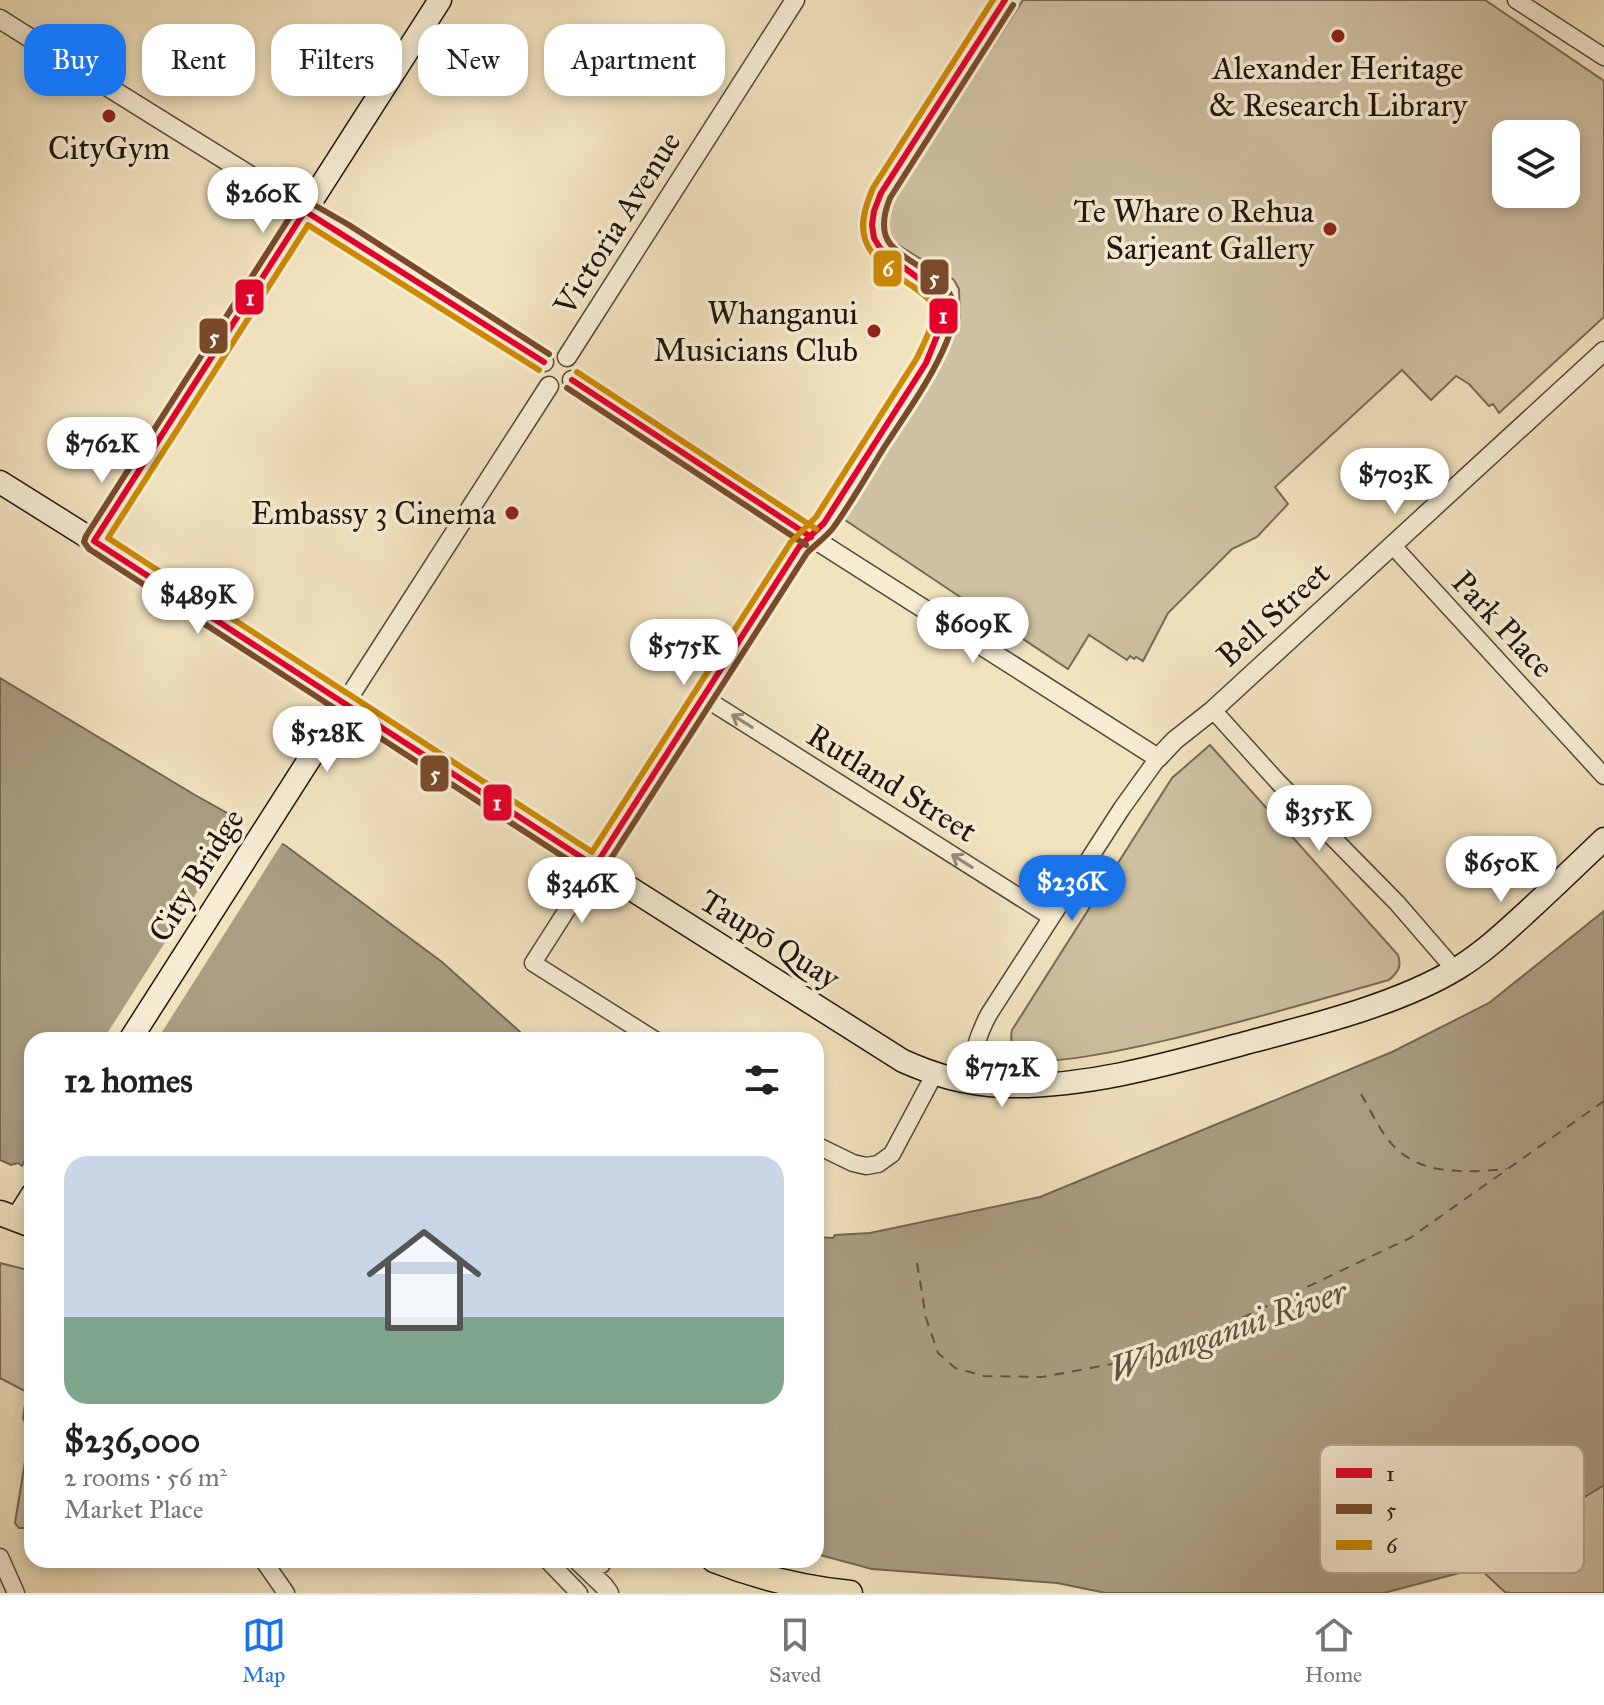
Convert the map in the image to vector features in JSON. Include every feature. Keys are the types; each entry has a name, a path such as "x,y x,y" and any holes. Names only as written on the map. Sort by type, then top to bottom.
{"main road":[{"path":"94,541 440,0"},
{"name":"Taupō Quay","path":"0,482 903,1061 934,1075 969,1083 1004,1086 1079,1082 1172,1063 1291,1031 1403,995 1455,970 1485,950 1604,839"},
{"name":"City Bridge","path":"135,1032 344,705"},
{"path":"734,1568 782,1588 850,1593"}],"street":[{"name":"Victoria Avenue","path":"567,357 795,0"},
{"path":"642,1032 533,963 799,547 824,523 926,363 941,328 942,300 934,289 886,255 876,241 871,221 881,193 1005,0"},
{"path":"1516,0 1604,57"},
{"path":"0,19 544,362"},
{"name":"Bell Street","path":"1158,758 1604,351"},
{"path":"554,355 567,357 574,367 572,380 562,388 549,386 541,375 544,362 554,355"},
{"path":"572,380 1158,758 1122,808 983,1026 973,1054 969,1083"},
{"path":"344,705 549,386"},
{"name":"Park Place","path":"1393,546 1604,776"},
{"name":"Rutland Street","path":"703,697 1051,917"},
{"path":"1213,710 1278,782 1397,903 1455,970"},
{"path":"824,1149 853,1163 866,1166 878,1164 892,1154 934,1075"},
{"path":"0,1557 16,1593"},
{"path":"269,1568 286,1593"},
{"path":"555,1568 579,1593"},
{"path":"593,1568 607,1589"}],"shaded area":[{"path":"1023,0 1485,0 1604,81 1604,317 1499,413 1493,404 1489,406 1469,384 1456,376 1431,400 1402,370 1275,487 1288,504 1257,537 1232,549 1168,613 1143,661 1130,656 1127,660 1089,635 1068,669 839,516 917,402 960,318 959,289 954,280 892,241 885,225 889,205"},
{"path":"1210,745 1398,955 1400,963 1397,972 1389,980 1140,1046 1045,1061 1021,1057 1012,1045 1012,1030 1172,778"},
{"path":"0,1263 24,1269 24,1390 0,1378"},
{"path":"24,1468 24,1528 19,1528 15,1523"},
{"path":"1604,1478 1604,1593 1505,1592 1484,1573 1584,1573 1584,1490"}],"water":[{"path":"0,678 286,846 442,962 520,1032 24,1032 24,1162 22,1166 0,1160"},
{"name":"Whanganui River","path":"1604,911 1604,1485 1584,1497 1584,1445 1320,1445 1320,1573 1459,1573 1384,1593 1106,1593 1057,1583 872,1569 824,1556 824,1237 870,1233 1040,1197 1392,1052 1489,1003"}],"pier":[{"path":"244,818 284,840 162,1032 108,1032"}],"ferry route":[{"path":"1361,1094 1387,1139 1410,1159 1450,1170 1507,1169"},
{"path":"917,1263 926,1318 938,1353 955,1368 984,1376 1042,1377 1166,1354 1410,1238 1604,1101"}],"transit line":[{"name":"6","path":"539,370 308,225 108,538 592,852 791,542 816,517 917,358 931,325 933,304 889,270 871,251 863,230 864,218 873,188 993,0"},
{"name":"1","path":"544,362 305,211 94,541 595,866 799,547 824,523 926,363 941,326 943,303 930,287 880,248 874,238 874,211 881,193 1005,0"},
{"name":"5","path":"549,354 349,225 309,202 301,202 84,542 89,549 596,876 603,871 807,553 830,531 847,508 941,355 952,326 952,299 939,281 892,246 886,237 885,214 890,198 1013,5"},
{"name":"6","path":"577,372 816,529"},
{"name":"1","path":"572,380 811,537"},
{"name":"5","path":"567,388 806,545"}],"place":[{"name":"Alexander Heritage & Research Library","path":"1338,36"},
{"name":"CityGym","path":"109,116"},
{"name":"Te Whare o Rehua Sarjeant Gallery","path":"1330,229"},
{"name":"Whanganui Musicians Club","path":"874,331"},
{"name":"Embassy 3 Cinema","path":"512,513"}]}
